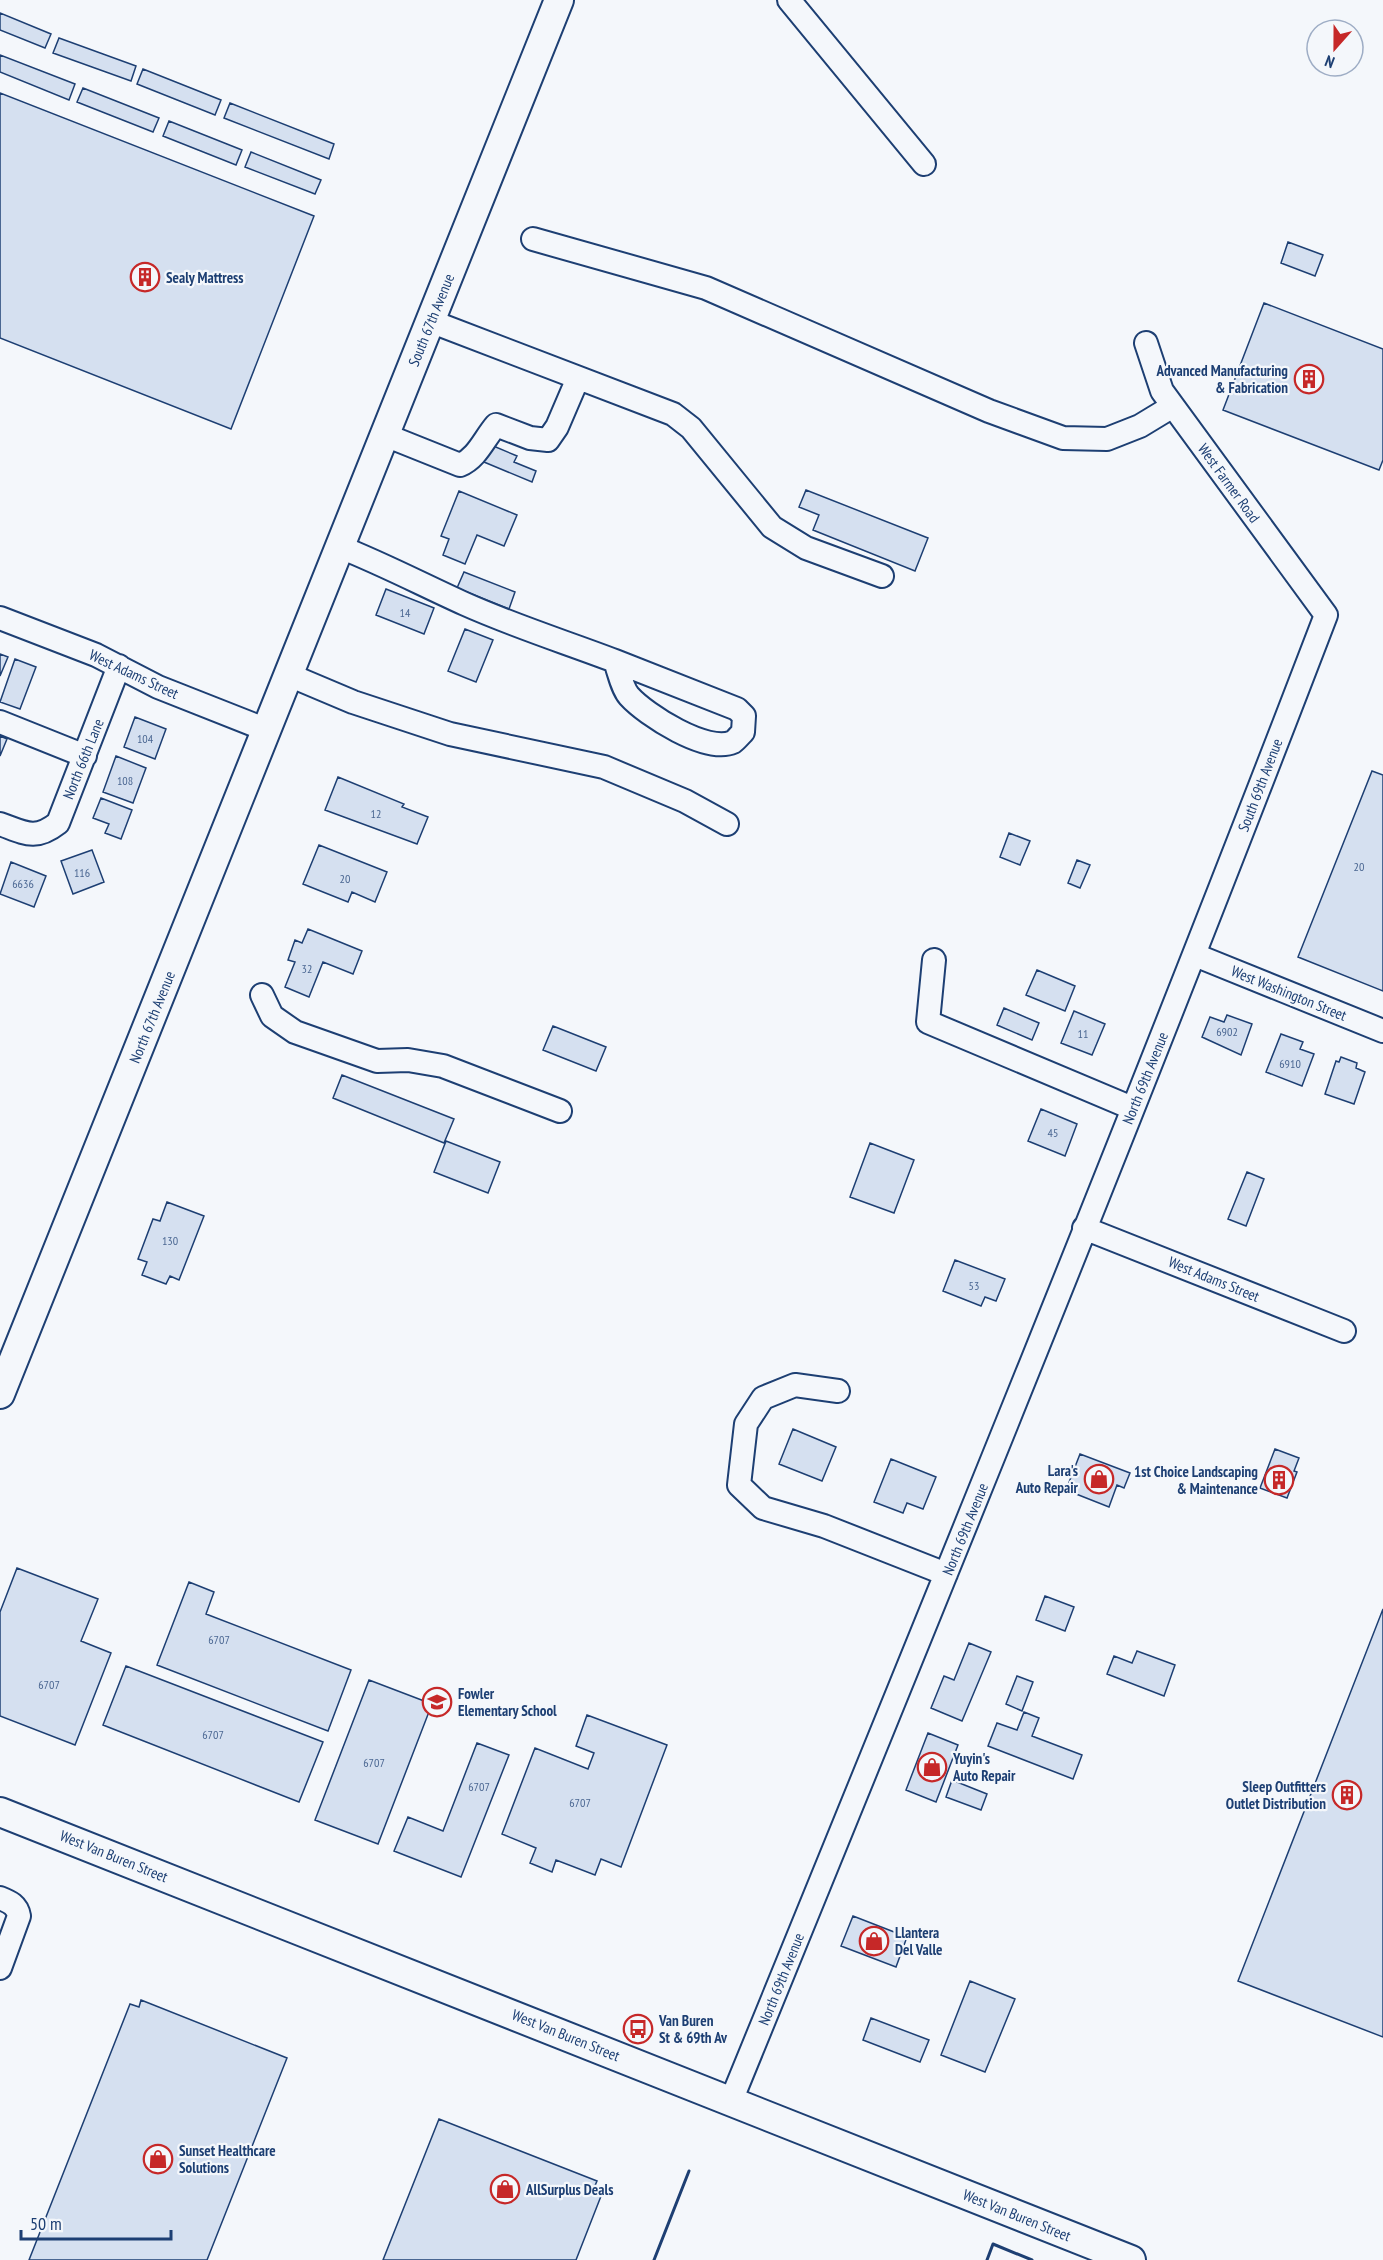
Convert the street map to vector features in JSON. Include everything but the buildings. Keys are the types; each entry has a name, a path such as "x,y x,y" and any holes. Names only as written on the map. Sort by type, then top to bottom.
{"main road":[{"name":"South 67th Avenue","path":"303,639 559,0"},
{"name":"North 67th Avenue","path":"0,1394 303,639"},
{"name":"West Van Buren Street","path":"0,1812 1131,2260"}],"street":[{"path":"789,0 924,164"},
{"path":"533,239 706,288 989,411 1063,438 1107,439 1140,426 1173,406"},
{"path":"430,321 673,414 691,428 772,527 806,548 882,576"},
{"name":"West Farmer Road","path":"1146,343 1162,392 1326,615"},
{"path":"385,435 460,465 472,461 484,439 496,425 530,438 548,440 557,427 578,378"},
{"path":"340,547 391,568 466,604 574,648 615,661 737,709 744,716 743,732 733,742 713,744 687,735 646,712 627,694 615,661"},
{"name":"South 69th Avenue","path":"1195,955 1326,615"},
{"name":"West Adams Street","path":"0,618 96,655 158,687 267,730"},
{"name":"North 66th Lane","path":"0,824 30,835 46,832 58,823 119,666"},
{"path":"289,675 353,702 450,734 604,767 685,801 727,824"},
{"path":"0,722 85,756"},
{"name":"West Washington Street","path":"1195,955 1383,1031"},
{"name":"North 69th Avenue","path":"731,2101 1195,955"},
{"path":"934,960 928,1022 1132,1108"},
{"path":"262,995 272,1016 295,1032 377,1061 408,1060 443,1066 560,1111"},
{"name":"West Adams Street","path":"1084,1227 1344,1331"},
{"path":"838,1391 795,1385 763,1398 746,1424 739,1485 763,1508 824,1526 946,1574"},
{"path":"0,1898 12,1902 18,1909 19,1917 0,1968"},
{"path":"0,1905 0,1916"}],"wall":[{"path":"654,2260 689,2171"},
{"path":"987,2260 993,2244 1032,2260"}],"place":[{"name":"Sealy Mattress","path":"145,277"},
{"name":"Advanced Manufacturing & Fabrication","path":"1309,379"},
{"name":"Lara's Auto Repair","path":"1099,1479"},
{"name":"1st Choice Landscaping & Maintenance","path":"1279,1480"},
{"name":"Fowler Elementary School","path":"437,1702"},
{"name":"Yuyin's Auto Repair","path":"932,1767"},
{"name":"Sleep Outfitters Outlet Distribution","path":"1347,1795"},
{"name":"Llantera Del Valle","path":"874,1941"},
{"name":"Van Buren St & 69th Av","path":"638,2029"},
{"name":"Sunset Healthcare Solutions","path":"158,2159"},
{"name":"AllSurplus Deals","path":"505,2189"}]}
